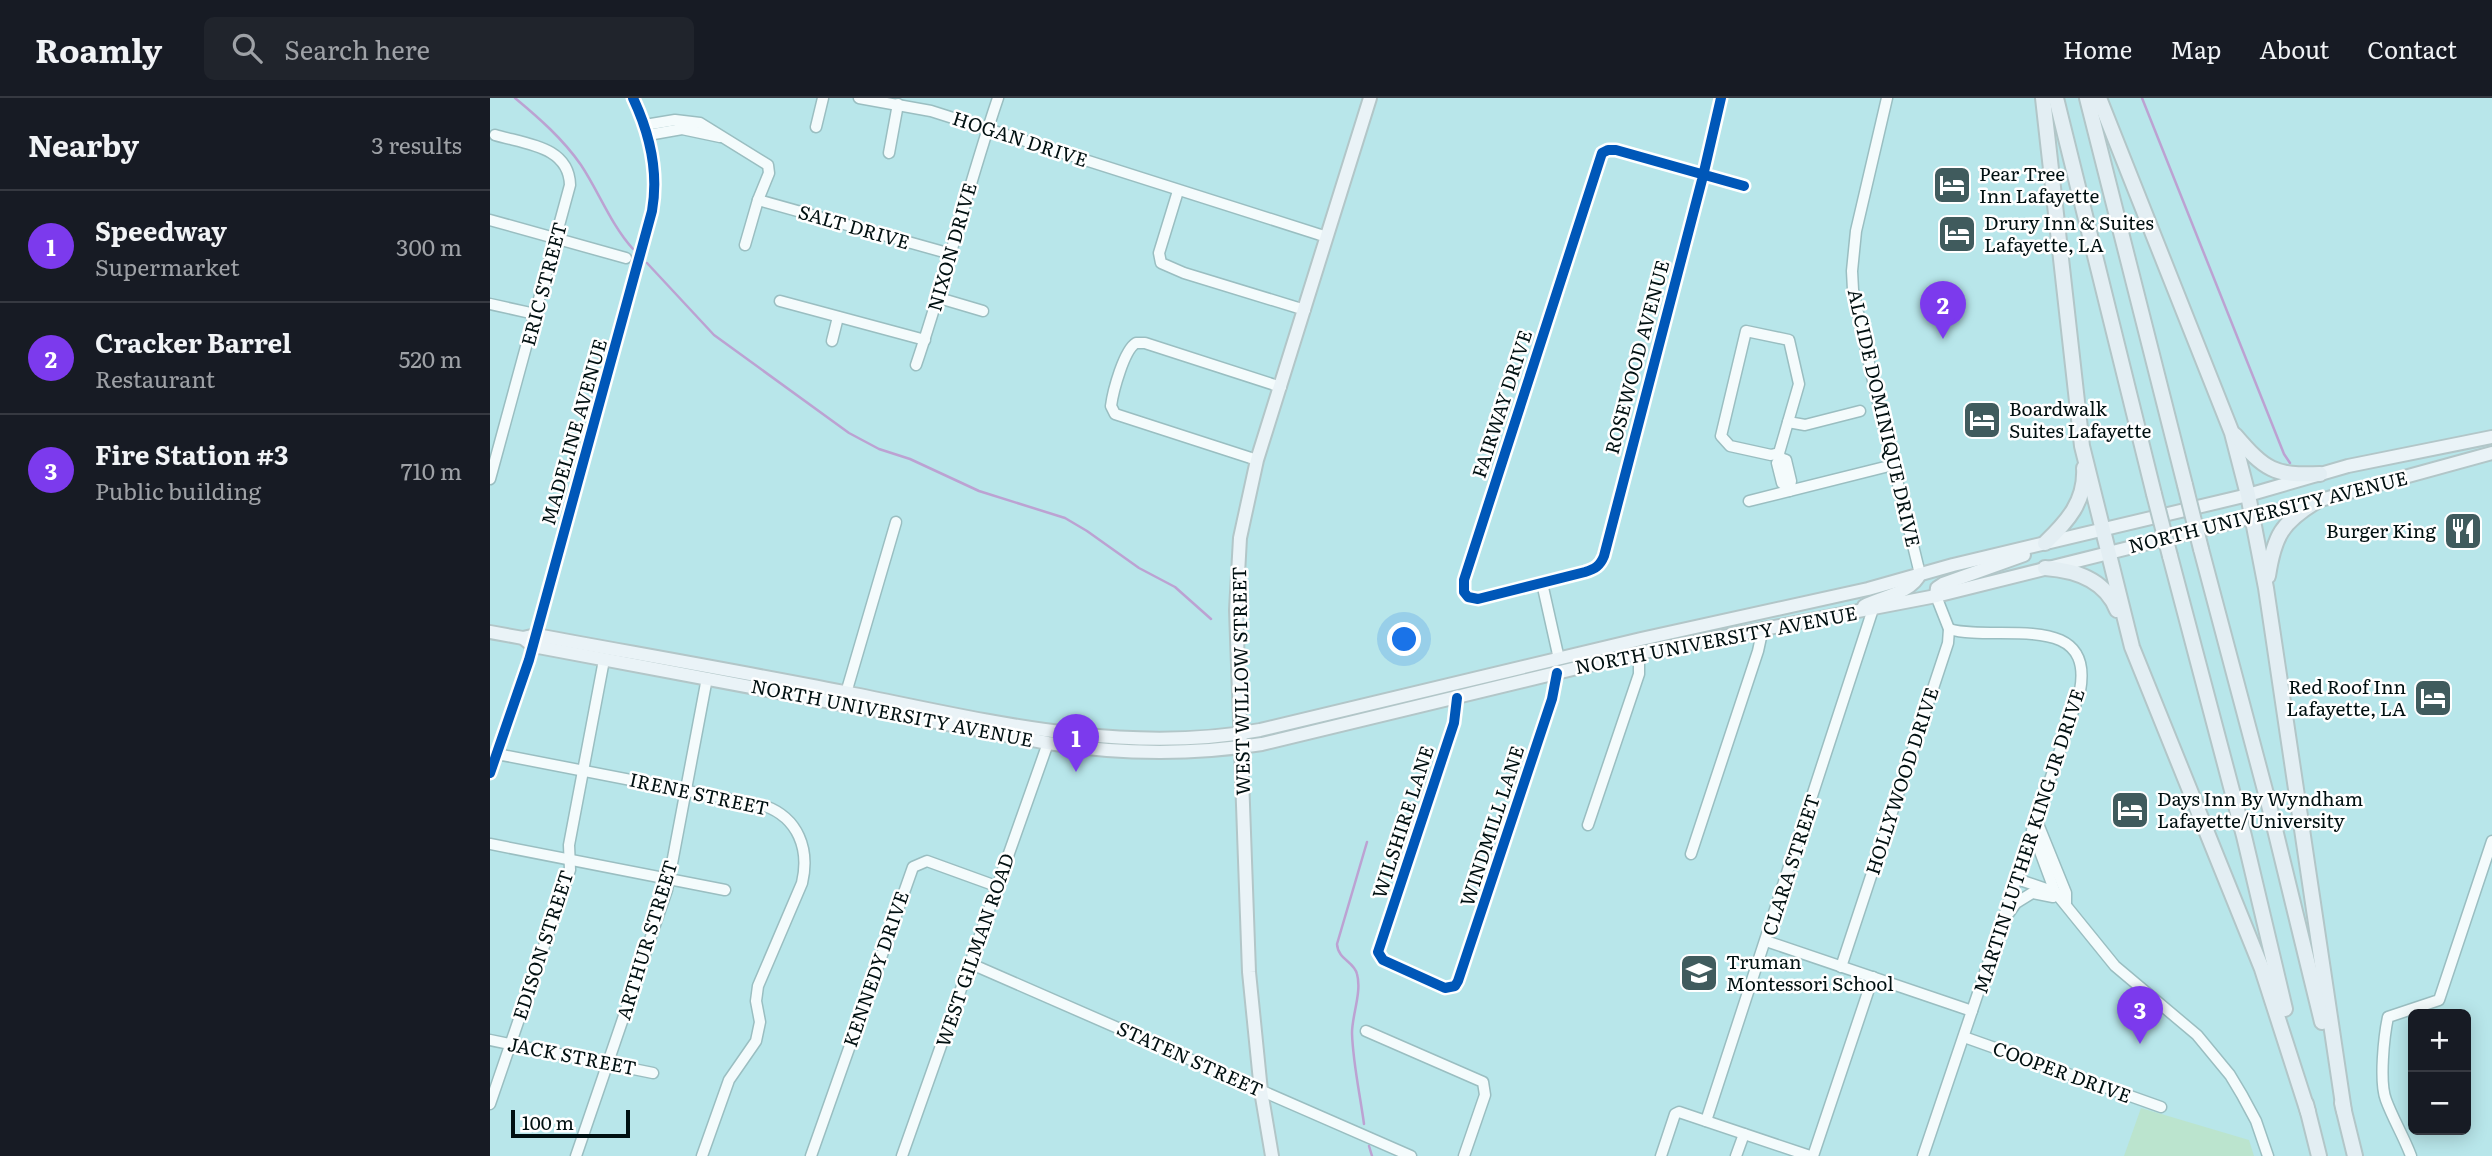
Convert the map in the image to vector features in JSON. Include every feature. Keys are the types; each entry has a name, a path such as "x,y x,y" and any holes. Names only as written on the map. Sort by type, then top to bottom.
{"highway":[{"path":"2039,544 2066,523 2077,504 2084,478 2043,98"},
{"path":"2056,98 2154,494 2263,913 2319,1156"},
{"path":"2087,98 2270,809 2355,1156"},
{"path":"2099,98 2232,433 2248,495 2266,588 2344,1111"},
{"path":"2232,433 2256,460 2266,467 2289,475 2320,474"},
{"path":"2082,446 2132,647"},
{"path":"2266,588 2277,538 2291,519 2317,501"},
{"path":"2052,566 2080,573 2103,588 2112,598 2262,969 2308,1112"}],"main road":[{"name":"WEST WILLOW STREET","path":"1272,1156 1261,1091 1249,972 1236,579 1240,538 1257,460 1370,98"},
{"name":"NORTH UNIVERSITY AVENUE","path":"490,632 1092,737 1146,739 1240,734 1765,610 1868,589 2039,544 2248,495 2348,466 2492,437"},
{"name":"NORTH UNIVERSITY AVENUE","path":"531,640 604,660 1048,743 1129,751 1241,748 1639,653 1936,596 2317,501 2492,453"},
{"path":"2052,566 2071,548 2068,538"},
{"path":"1936,596 1937,588 1943,584 2023,555 2039,544"},
{"path":"1855,611 1907,587 1915,582 1920,574"},
{"path":"1812,618 1814,609 1837,594"},
{"path":"1763,628 1765,610"},
{"path":"1457,698 1458,683"}],"street":[{"name":"MADELINE AVENUE","path":"490,773 531,640 649,223 655,185 647,130 633,98"},
{"path":"816,127 823,98"},
{"name":"HOGAN DRIVE","path":"859,98 898,104 917,103 988,129 1327,237"},
{"name":"NIXON DRIVE","path":"916,365 939,298 972,176 998,98"},
{"name":"ROSEWOOD AVENUE","path":"1542,583 1592,570 1599,566 1604,556 1721,98"},
{"name":"ALCIDE DOMINIQUE DRIVE","path":"1886,98 1856,231 1852,271 1858,320 1920,574"},
{"path":"889,153 898,104"},
{"path":"647,130 675,120 708,126 720,137 769,167 745,245"},
{"name":"ERIC STREET","path":"490,479 570,185 570,176 563,161 551,151 495,135"},
{"name":"FAIRWAY DRIVE","path":"1542,583 1478,598 1468,597 1463,587 1599,158 1605,150 1616,150 1703,176"},
{"path":"1703,176 1744,186"},
{"path":"1178,191 1159,253 1161,263 1184,273 1305,310"},
{"name":"SALT DRIVE","path":"758,200 951,254"},
{"path":"490,220 626,258"},
{"path":"939,298 983,311"},
{"path":"780,301 925,340"},
{"path":"490,304 536,314"},
{"path":"832,341 838,317"},
{"path":"1780,456 1799,384 1789,340 1746,331 1721,436 1730,446 1780,456 1786,460 1784,471 1791,481 1789,489"},
{"path":"1257,460 1115,414 1111,406 1116,387 1129,349 1136,343 1281,387"},
{"path":"1788,422 1805,425 1860,411"},
{"path":"1749,501 1893,465"},
{"path":"846,693 896,522"},
{"path":"1542,583 1559,659"},
{"path":"1936,596 1949,629"},
{"name":"CLARA STREET","path":"1706,1121 1873,609"},
{"path":"1691,854 1763,628"},
{"name":"MARTIN LUTHER KING JR DRIVE","path":"1923,1156 2083,676 2080,658 2071,646 2049,635 1970,633 1949,629"},
{"name":"HOLLYWOOD DRIVE","path":"1841,967 1948,643 1949,629"},
{"path":"1588,825 1639,674 1639,653"},
{"name":"EDISON STREET","path":"490,1104 570,870 569,845 604,660"},
{"name":"WINDMILL LANE","path":"1379,956 1440,987 1452,987 1458,981 1552,699 1558,673"},
{"name":"ARTHUR STREET","path":"576,1156 669,879 707,678"},
{"name":"WILSHIRE LANE","path":"1379,956 1378,952 1454,723 1457,698"},
{"name":"WEST GILMAN ROAD","path":"902,1156 1048,743"},
{"name":"IRENE STREET","path":"497,754 752,802 780,813 799,835 805,858 802,883 758,986 756,1001 760,1023 756,1041 729,1080 702,1156"},
{"path":"2036,819 2066,893 2066,903"},
{"path":"2032,830 2055,892 2115,966 2197,1035 2215,1055 2252,1113 2268,1156"},
{"path":"2411,1156 2385,1098 2384,1040 2388,1017 2439,1000 2492,841"},
{"path":"490,844 725,890"},
{"name":"KENNEDY DRIVE","path":"811,1156 913,867 927,861 996,886"},
{"path":"2017,879 2055,892"},
{"path":"2004,919 2016,903 2032,893 2066,903"},
{"path":"1766,942 1972,1011"},
{"name":"STATEN STREET","path":"969,963 1411,1156"},
{"path":"1661,1156 1677,1112 1811,1156 1873,977"},
{"path":"1366,1031 1480,1079 1485,1084 1485,1095 1464,1156"},
{"name":"COOPER DRIVE","path":"1964,1037 2161,1107"},
{"name":"JACK STREET","path":"490,1040 653,1073"},
{"path":"1736,1156 1744,1134"}],"green space":[{"path":"2141,1108 2249,1140 2254,1156 2124,1156"}],"waterway":[{"path":"515,98 574,155 618,230 633,249"},
{"path":"2142,98 2284,454 2290,463"},
{"path":"647,263 714,335 849,433 879,449 910,459 979,491 1065,518 1139,568 1175,587 1211,619"},
{"path":"1364,1124 1352,1033 1358,996 1357,974 1353,966 1340,954 1337,944 1367,842"},
{"path":"1369,1146 1372,1156"}],"cycle path":[{"path":"490,773 529,660 652,211 652,153 633,98"},
{"path":"1721,98 1703,176 1604,556 1592,570 1478,599 1468,597 1464,592 1464,580 1602,153 1616,150 1744,186"},
{"path":"1457,698 1454,723 1378,952 1383,960 1445,988 1455,986 1458,981 1552,699 1557,673"}],"place":[{"name":"Pear Tree Inn Lafayette","path":"1952,185"},
{"name":"Drury Inn & Suites Lafayette, LA","path":"1957,234"},
{"name":"Cracker Barrel","path":"1943,339"},
{"name":"Boardwalk Suites Lafayette","path":"1982,420"},
{"name":"Burger King","path":"2463,531"},
{"name":"Red Roof Inn Lafayette, LA","path":"2433,698"},
{"name":"Speedway","path":"1076,772"},
{"name":"Days Inn By Wyndham Lafayette/University","path":"2130,810"},
{"name":"Truman Montessori School","path":"1699,973"},
{"name":"Fire Station #3","path":"2140,1044"}]}
